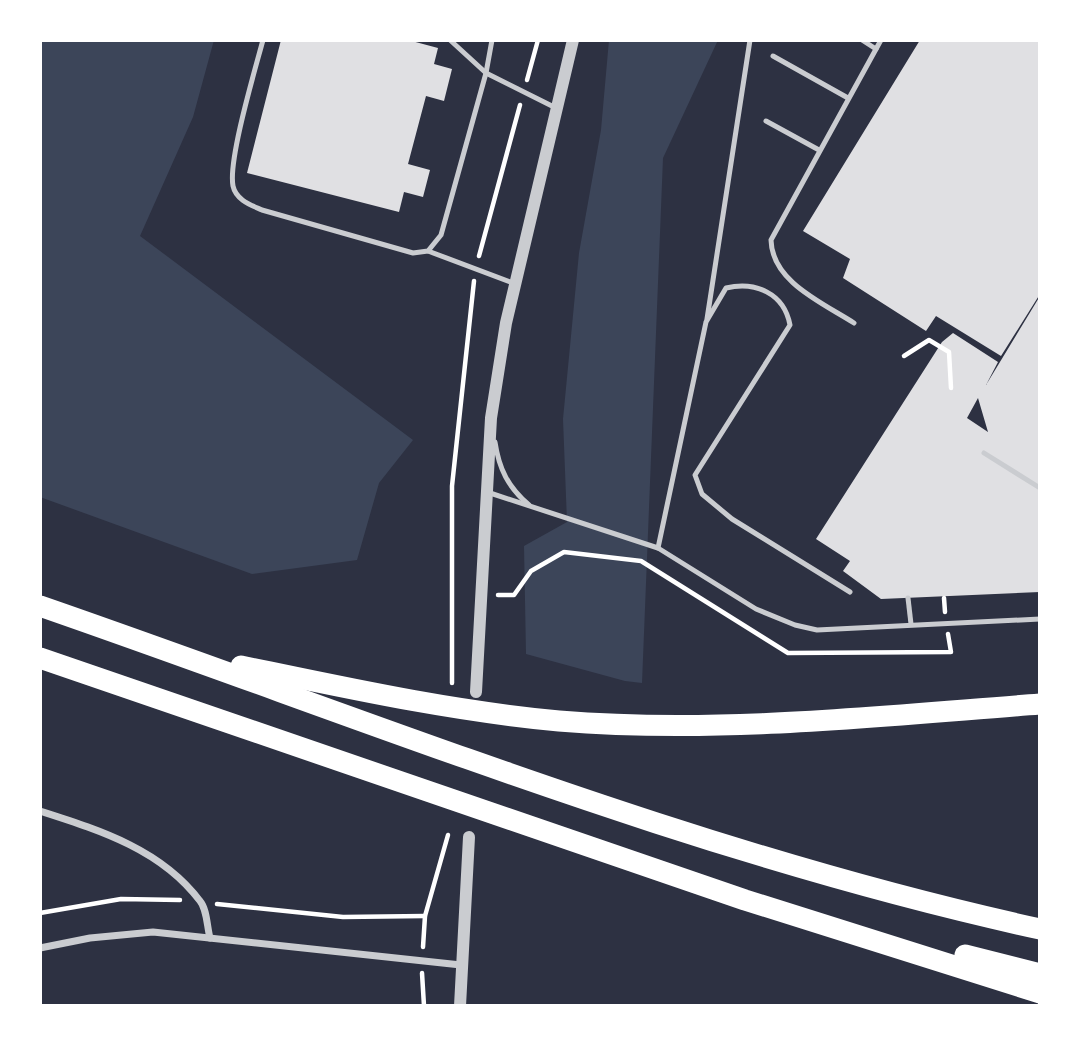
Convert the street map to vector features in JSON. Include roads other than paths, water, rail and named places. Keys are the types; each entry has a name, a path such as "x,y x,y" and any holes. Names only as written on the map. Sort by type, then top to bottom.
{"highway":[{"path":"40,606 544,788 707,841 948,909 1040,929"},
{"path":"167,650 440,708 561,721 669,725 767,723 1040,704"},
{"path":"40,658 745,900 1040,993"},
{"path":"745,900 1040,974"}],"street":[{"path":"476,692 484,491 491,418 515,283 572,40"},
{"path":"40,811 99,829 154,856 202,902 209,937"},
{"path":"460,1006 469,836"},
{"path":"40,948 90,938 153,932 461,965"}],"lane":[{"path":"263,40 234,165 233,188 241,200 262,210 413,253 428,251 515,283"},
{"path":"450,40 486,73 556,108"},
{"path":"428,251 441,235 486,73 492,40"},
{"path":"658,548 706,322 750,40"},
{"path":"862,40 876,49"},
{"path":"854,323 788,279 774,263 771,240 776,225 881,40"},
{"path":"773,56 848,98"},
{"path":"766,121 819,150"},
{"path":"706,322 726,288 746,284 766,291 787,311 790,325 695,475 702,494 780,551 850,592"},
{"path":"491,418 499,469 516,494 534,509"},
{"path":"984,453 1040,488"},
{"path":"484,491 658,548 756,609 795,625 817,630 1040,619"},
{"path":"908,598 911,624"}]}
